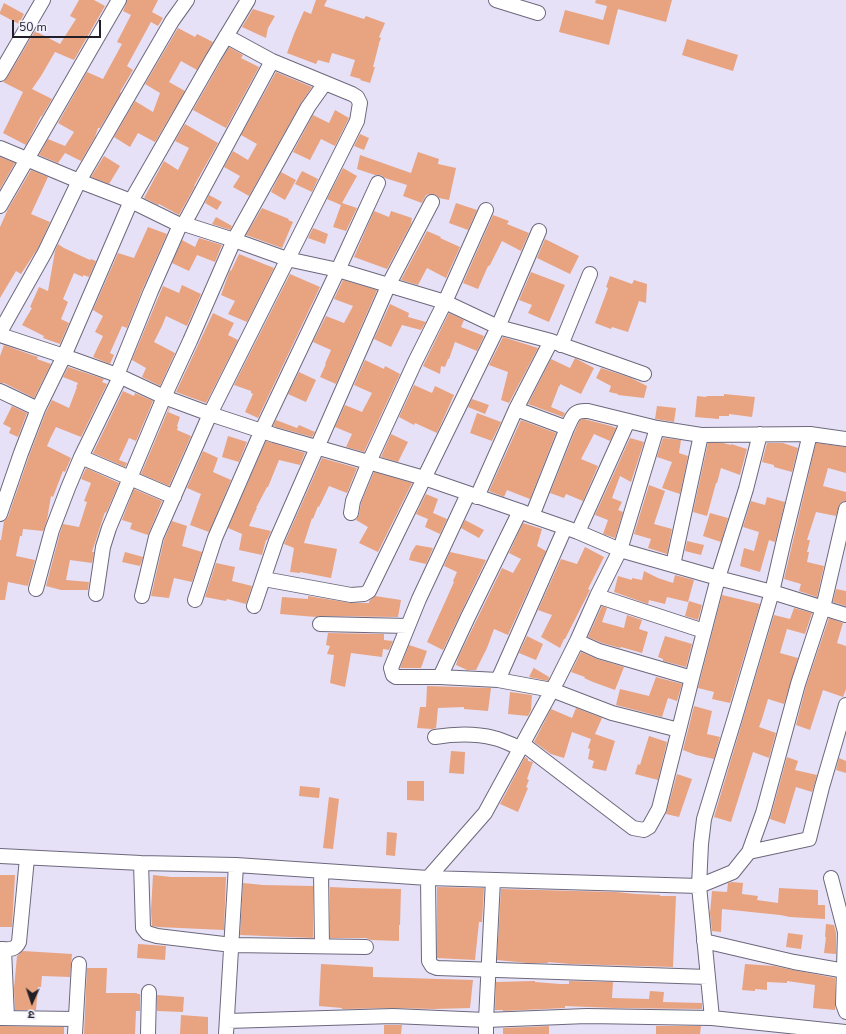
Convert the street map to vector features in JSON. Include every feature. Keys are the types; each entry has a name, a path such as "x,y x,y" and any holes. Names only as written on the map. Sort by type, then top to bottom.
{"street":[{"path":"0,74 43,0"},
{"path":"0,206 119,0"},
{"path":"187,0 172,21 80,181 45,252 0,333 118,376 164,397 210,414 274,435 424,478 572,530 620,550 772,592 846,615"},
{"path":"0,514 38,409 64,356 131,201 248,0"},
{"path":"496,0 538,13"},
{"path":"142,596 156,537 210,414 357,120 360,103 357,97 352,94 272,61 226,36"},
{"path":"36,589 52,530 81,456 118,376 151,291 182,224 272,61"},
{"path":"96,594 103,547 109,528 164,397 234,240 308,107 325,83"},
{"path":"0,148 131,201 182,224 234,240 287,259 338,270 445,302 498,327 556,343 644,374"},
{"path":"195,600 215,538 262,430 378,183"},
{"path":"254,606 276,541 389,284 432,202"},
{"path":"351,513 353,501 370,462 415,362 445,302 486,210"},
{"path":"264,579 351,595 364,594 369,591 498,327 539,230"},
{"path":"590,274 556,343 516,409 419,599 391,668 396,677 440,677 498,680 552,690 612,713 679,730"},
{"path":"0,391 38,409"},
{"path":"516,409 567,428"},
{"path":"440,677 471,610 526,514 574,413 580,410 588,411 657,428 701,435 810,434 846,439"},
{"path":"498,680 628,421"},
{"path":"657,428 620,550 577,641 522,746 485,812 428,878 429,961 432,966 437,968 708,977"},
{"path":"434,737 458,734 480,736 495,738 522,746 633,828 644,830 649,827 659,809 718,578 746,489 760,434"},
{"path":"712,1018 699,886 704,819 772,592 810,434"},
{"path":"673,565 701,435"},
{"path":"81,456 174,497"},
{"path":"0,856 141,863 236,865 428,878 699,886 732,872 749,852 763,813 798,684 823,608 846,509"},
{"path":"597,596 704,631"},
{"path":"320,624 408,626"},
{"path":"577,641 598,651 692,678"},
{"path":"749,852 809,839 822,787 846,705"},
{"path":"27,858 19,942 15,948 2,949 3,1018 76,1019"},
{"path":"141,863 143,928 147,933 157,936 232,944 366,947"},
{"path":"236,865 227,1028 393,1016 486,1027 586,1016 712,1018 846,1032"},
{"path":"322,871 322,946"},
{"path":"831,878 845,932 843,1004 846,1012"},
{"path":"486,1027 494,880"},
{"path":"704,941 794,962 845,971"},
{"path":"75,1034 78,964"},
{"path":"148,1034 149,992"}],"building":[{"path":"79,0 94,0 105,6 74,60 55,52 32,89 52,99 41,116 26,145 3,133 23,92 3,82 7,78 35,31 60,44 76,19 70,16"},
{"path":"127,0 158,0 152,12 163,18 158,26 151,22 127,66 133,70 120,92 121,93 100,128 98,128 95,137 81,161 65,153 58,163 39,155 48,139 65,146 74,132 58,123 87,72 103,79 122,44 117,42 131,15 123,11"},
{"path":"316,0 327,0 324,6 364,19 366,16 385,23 379,37 381,38 370,83 350,76 355,60 332,53 329,63 318,60 316,64 287,53 304,11 311,14"},
{"path":"596,0 672,0 666,22 618,9 609,45 559,32 565,10 603,20 607,6 595,3"},
{"path":"4,3 24,14 19,24 0,14"},
{"path":"253,9 275,16 268,28 266,38 242,27"},
{"path":"178,28 195,37 197,34 213,42 197,70 181,61 169,82 185,91 155,142 138,133 130,147 114,137 135,101 153,112 160,93 145,84"},
{"path":"687,39 738,55 733,71 682,55"},
{"path":"229,47 243,55 241,58 259,67 226,128 193,110"},
{"path":"276,72 312,87 301,103 249,196 233,187 240,176 224,167 233,151 248,160 257,144 241,135"},
{"path":"335,110 349,118 335,146 321,139 310,160 293,152 313,115 329,123"},
{"path":"185,124 218,143 179,215 144,198 164,161 178,170 189,148 175,141"},
{"path":"360,134 369,138 364,150 354,146"},
{"path":"418,152 439,159 438,164 456,168 449,200 439,198 436,195 431,194 426,195 422,203 403,196 407,185 385,178 381,175 375,175 357,169 360,155 411,173"},
{"path":"104,156 120,166 109,184 91,177"},
{"path":"0,157 15,163 0,189"},
{"path":"343,168 357,176 342,203 357,208 346,231 333,227 341,205 327,199"},
{"path":"31,170 48,177 31,214 50,222 38,248 21,274 16,271 0,298 0,227 8,209"},
{"path":"302,171 318,179 312,192 295,184"},
{"path":"281,172 296,180 285,200 271,192"},
{"path":"209,195 222,202 217,210 205,203"},
{"path":"456,203 477,210 468,230 449,223"},
{"path":"262,208 293,222 282,248 246,235"},
{"path":"374,211 389,217 391,211 412,218 411,224 387,269 354,257"},
{"path":"493,215 509,221 507,224 529,233 521,251 502,241 490,265 488,266 478,289 463,283"},
{"path":"216,217 232,226 230,230 212,224"},
{"path":"148,227 167,234 127,328 122,326 110,353 114,355 110,364 93,357 103,336 95,332 103,316 93,310 118,253 134,258"},
{"path":"313,228 328,234 325,244 308,238"},
{"path":"427,231 460,247 446,278 427,268 418,285 401,280"},
{"path":"199,238 222,245 215,262 197,255 189,271 172,263 182,240 195,247"},
{"path":"545,239 579,256 570,274 537,258"},
{"path":"58,244 90,260 96,261 89,277 83,275 83,277 74,273 63,299 68,302 61,319 69,323 60,344 43,338 44,336 22,325 32,308 30,307 39,287 48,291 55,251"},
{"path":"239,254 274,268 247,322 228,314 235,301 221,295 230,270 231,271"},
{"path":"531,272 565,285 549,322 528,313 532,305 519,300"},
{"path":"290,274 320,287 258,418 245,412 253,394 251,391 234,385"},
{"path":"610,276 632,284 634,280 647,284 646,303 639,301 628,332 612,327 611,329 595,323 608,288 606,287"},
{"path":"343,280 377,290 336,384 320,377 331,350 313,342 326,316 344,323 353,306 334,299"},
{"path":"182,285 201,294 187,326 166,316 154,342 175,353 160,386 142,377 146,368 132,360 163,286 179,293"},
{"path":"390,304 409,313 408,317 426,322 421,330 402,325 391,347 374,339"},
{"path":"213,313 234,323 228,335 238,340 206,403 176,392"},
{"path":"449,313 464,320 461,327 484,336 477,351 455,342 445,367 441,366 440,374 423,366"},
{"path":"503,337 538,348 509,403 501,400 508,372 489,365"},
{"path":"4,345 38,357 37,359 51,364 34,398 4,383 0,383 0,356"},
{"path":"575,358 594,368 581,394 560,384 551,407 565,413 563,417 528,404 551,359 570,368"},
{"path":"365,360 384,369 385,366 400,374 364,452 346,447 352,434 335,427 345,405 362,412 372,393 354,385"},
{"path":"68,367 104,379 102,382 107,384 81,437 56,427 51,437 47,446 71,458 65,472 63,471 53,497 51,496 47,520 43,531 23,529 22,536 20,536 16,556 35,560 28,586 8,582 5,600 0,600 0,540 4,521 8,517 29,456 52,400 69,408 78,383 63,377"},
{"path":"601,368 631,378 647,386 644,398 618,395 609,392 611,386 596,378"},
{"path":"299,372 316,380 306,402 288,394"},
{"path":"414,385 432,393 435,386 454,395 437,433 415,423 414,425 399,417"},
{"path":"123,391 134,396 135,393 153,401 136,441 129,438 119,460 127,463 125,467 93,453"},
{"path":"724,394 755,397 752,417 729,414 729,416 719,416 719,419 695,417 697,396 724,396"},
{"path":"472,399 489,405 485,414 468,407"},
{"path":"12,406 27,413 18,437 9,433 11,428 3,424"},
{"path":"657,406 676,408 674,422 655,419"},
{"path":"169,408 168,412 180,417 177,430 191,436 169,486 141,474"},
{"path":"477,413 501,422 492,441 470,433"},
{"path":"584,419 616,428 610,441 594,434 581,459 598,466 583,501 566,494 564,498 550,493 580,420"},
{"path":"276,420 297,428 299,425 315,432 312,437 273,426"},
{"path":"521,420 556,433 530,499 507,490 504,497 489,491"},
{"path":"391,434 408,442 398,462 381,457"},
{"path":"228,436 247,442 239,462 222,457"},
{"path":"630,438 644,442 631,482 620,476 612,498 622,502 618,510 623,512 615,538 603,534 608,520 595,515"},
{"path":"663,438 681,440 679,453 688,456 680,494 662,488 672,462 657,457"},
{"path":"266,441 305,453 300,465 279,460 268,487 256,508 249,526 271,531 266,540 262,555 239,550 242,534 228,528"},
{"path":"708,443 731,444 747,449 740,475 721,468 707,516 693,512"},
{"path":"767,443 783,443 798,448 792,472 762,462"},
{"path":"816,443 846,447 846,473 828,468 823,486 846,492 846,501 843,501 840,504 836,516 816,512 807,540 810,540 807,552 809,552 807,562 824,566 817,597 799,591 801,584 784,579"},
{"path":"203,451 218,458 213,472 231,480 209,532 190,525 201,494 187,488"},
{"path":"322,458 357,468 347,493 329,486 313,519 312,518 304,543 337,549 331,578 300,572 290,572 294,548 284,544"},
{"path":"86,468 119,483 106,513 105,512 92,552 94,552 92,563 70,560 66,580 89,582 88,590 61,590 46,586 63,524 79,527 87,502 84,501 91,483 81,479"},
{"path":"374,472 412,483 378,552 359,543 368,527 356,520 359,515 361,503"},
{"path":"649,485 665,491 654,524 672,529 667,554 648,548 651,539 634,534"},
{"path":"134,489 162,501 148,535 130,529 132,523 122,520"},
{"path":"426,494 438,499 433,513 447,519 440,534 425,527 428,519 416,514"},
{"path":"767,497 785,502 775,542 769,540 760,572 740,566 744,548 754,551 759,532 743,527 751,501 765,505"},
{"path":"710,513 728,518 721,542 703,536"},
{"path":"465,520 484,530 479,538 461,528"},
{"path":"172,521 187,526 182,546 202,552 192,582 174,578 169,598 151,596 164,540"},
{"path":"523,523 542,529 537,546 546,551 508,635 494,629 487,648 476,670 467,670 456,665 458,658 502,568 513,573 521,559 509,553"},
{"path":"687,541 704,545 701,555 685,551"},
{"path":"416,545 433,548 426,564 409,560"},
{"path":"585,547 604,557 588,589 590,590 560,648 541,637 552,615 538,610 561,559 577,564"},
{"path":"125,552 143,557 140,566 122,562"},
{"path":"450,552 486,560 443,650 427,642 457,572 444,566"},
{"path":"216,563 235,567 232,581 252,586 246,604 227,599 226,601 205,597"},
{"path":"644,571 673,583 675,575 694,580 688,602 667,597 665,604 649,600 648,604 614,592 618,576 632,580 632,578 642,580"},
{"path":"836,589 846,591 846,606 833,602"},
{"path":"722,595 760,604 730,703 712,699 714,692 698,688"},
{"path":"308,596 351,603 369,603 369,601 375,596 401,600 398,617 316,617 280,614 282,597 308,599"},
{"path":"689,601 702,605 698,620 685,616"},
{"path":"602,606 607,608 602,622 624,628 627,615 642,620 639,629 648,632 642,653 602,643 588,637"},
{"path":"794,608 812,613 805,634 787,629 780,653 798,658 784,704 768,699 759,727 776,733 769,758 753,752 731,822 714,817 774,615 790,619"},
{"path":"829,618 843,623 837,643 846,646 846,689 843,697 823,690 810,730 796,725 806,686"},
{"path":"328,633 384,634 384,640 393,641 389,650 383,649 382,657 351,653 345,687 330,683 334,655 327,654 330,646 326,645"},
{"path":"527,636 543,644 536,660 519,653"},
{"path":"665,636 692,644 686,667 663,661 663,659 658,657"},
{"path":"409,645 427,651 421,668 400,668"},
{"path":"581,652 597,659 624,667 615,690 571,672"},
{"path":"534,667 549,677 548,681 529,677"},
{"path":"656,677 682,684 677,701 668,698 662,717 616,705 620,689 649,696"},
{"path":"427,686 491,688 488,711 464,709 464,707 438,708 436,728 417,728 420,707 426,707"},
{"path":"510,692 532,695 531,710 528,716 508,714"},
{"path":"694,706 712,711 707,734 720,737 714,759 683,750"},
{"path":"576,708 602,718 595,734 615,741 606,771 592,768 594,761 588,759 590,749 588,748 591,739 572,732 564,758 551,754 534,742 551,709 572,718"},
{"path":"649,736 667,742 658,780 635,774 638,764 640,765"},
{"path":"451,751 465,752 464,774 449,773"},
{"path":"525,757 528,761 533,762 527,779 529,780 526,787 528,788 518,812 500,804"},
{"path":"787,757 798,761 795,770 817,775 812,792 796,787 785,824 770,819"},
{"path":"839,758 846,761 846,773 836,770"},
{"path":"677,774 692,779 679,817 666,814"},
{"path":"407,781 424,781 424,801 407,800"},
{"path":"300,786 320,788 319,798 299,796"},
{"path":"329,797 339,799 333,849 323,848"},
{"path":"387,832 397,833 395,856 386,855"},
{"path":"0,875 15,875 12,927 0,927"},
{"path":"153,875 171,877 226,877 224,930 152,926 151,910"},
{"path":"243,883 313,886 313,938 240,935"},
{"path":"728,883 743,883 742,894 758,896 757,900 778,903 779,888 818,890 818,905 825,905 825,919 790,917 722,909 721,932 712,931 710,913 712,891 727,892"},
{"path":"330,887 401,889 399,941 371,940 366,938 330,938"},
{"path":"437,887 484,888 482,922 479,922 475,960 437,958"},
{"path":"501,889 616,892 676,896 673,967 548,962 528,963 497,960"},
{"path":"826,924 834,925 836,933 836,954 824,953"},
{"path":"788,933 803,935 801,949 786,947"},
{"path":"138,944 166,946 165,960 137,958"},
{"path":"23,951 72,954 70,977 42,976 41,987 38,987 36,1010 15,1010 14,988 17,956"},
{"path":"321,964 373,967 373,977 473,980 470,1008 342,1009 319,1006"},
{"path":"745,964 774,966 835,978 835,1010 813,1008 815,985 787,981 787,983 767,982 767,990 742,990"},
{"path":"87,968 107,968 106,993 140,994 140,1011 136,1011 135,1034 84,1034"},
{"path":"535,981 560,984 569,984 569,981 613,982 612,998 649,999 650,991 664,992 663,1002 702,1003 702,1009 565,1006 565,1008 503,1011 495,1010 496,982"},
{"path":"157,995 184,997 183,1012 157,1011"},
{"path":"181,1015 208,1017 208,1034 180,1034"},
{"path":"384,1025 402,1025 401,1034 384,1034"},
{"path":"0,1026 64,1027 64,1034 0,1034"},
{"path":"549,1026 549,1034 503,1034 503,1028"},
{"path":"656,1026 701,1026 700,1034 656,1034"}]}
